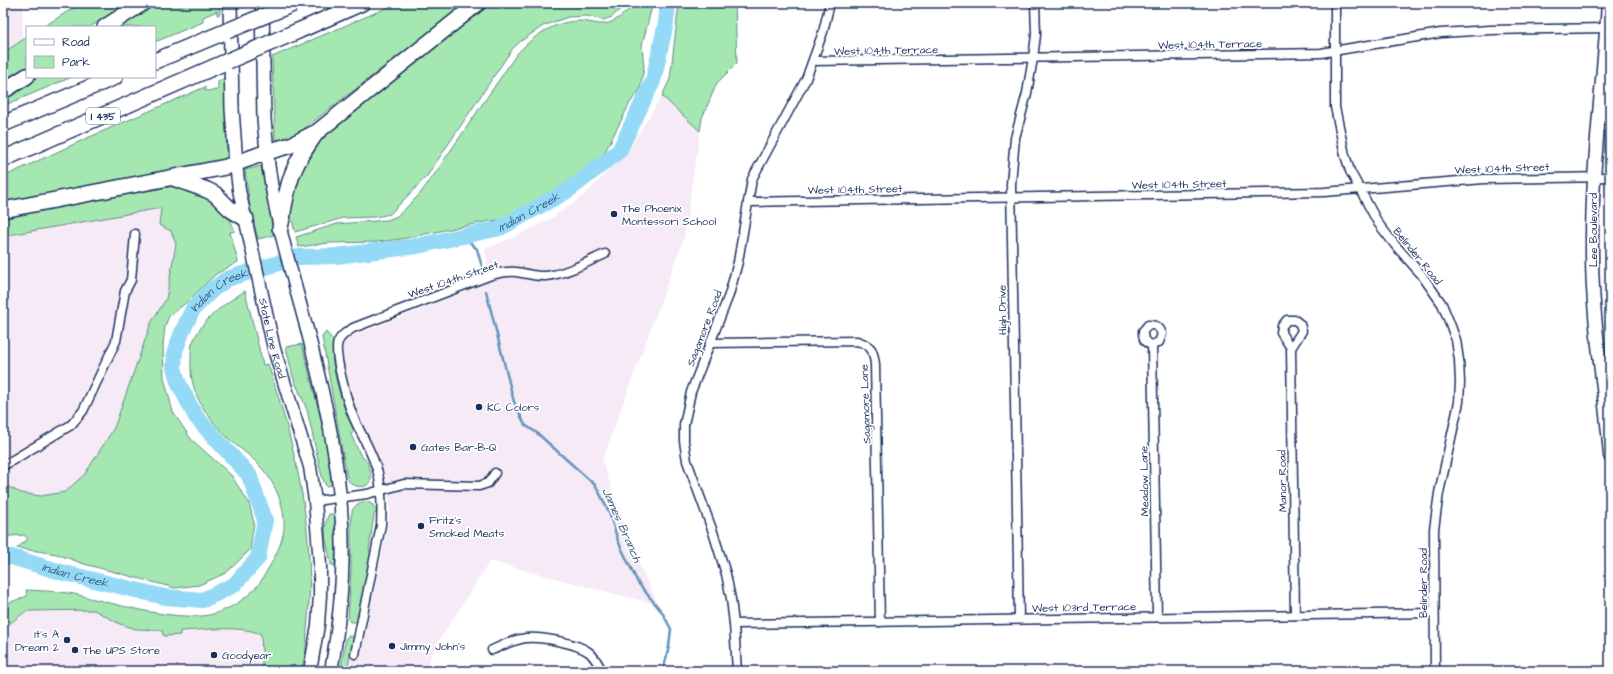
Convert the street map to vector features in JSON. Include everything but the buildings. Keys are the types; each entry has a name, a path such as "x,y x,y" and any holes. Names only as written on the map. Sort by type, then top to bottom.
{"highway":[{"path":"107,26 143,3"},
{"name":"I 435","path":"3,159 362,3"},
{"path":"3,210 226,167 267,152 290,146 317,132 478,3"},
{"path":"156,60 294,4"},
{"path":"3,91 26,77"},
{"path":"3,124 113,78"},
{"path":"280,228 288,187 293,172 299,158 317,132"},
{"path":"172,177 215,194 230,209 246,219"}],"main road":[{"name":"State Line Road","path":"230,3 232,109 239,190 274,349 310,467 315,501 320,564 320,595 318,624 310,671"},
{"path":"262,3 267,152 270,183 280,228 310,339 331,434 340,498 342,566 331,671"},
{"name":"Lee Boulevard","path":"1608,3 1593,177 1592,255 1595,311 1607,414 1610,456"}],"street":[{"name":"Sagamore Road","path":"737,671 734,624 726,574 714,532 687,461 684,441 686,407 690,392 711,343 729,295 738,262 752,179 806,79 823,32 830,3"},
{"name":"High Drive","path":"1019,619 1011,198 1012,164 1015,138 1027,93 1036,35 1035,3"},
{"name":"Belinder Road","path":"1335,3 1334,88 1338,127 1345,155 1359,189 1378,224 1430,284 1442,304 1457,347 1460,383 1459,402 1439,493 1434,529 1435,671"},
{"name":"West 104th Terrace","path":"813,61 1313,53 1335,51 1441,33 1490,30 1606,28"},
{"name":"West 104th Street","path":"748,202 1324,192 1455,180 1610,177"},
{"path":"3,466 70,425 83,411 116,341 125,291 131,280 135,234"},
{"name":"West 104th Street","path":"380,490 378,472 352,415 338,364 336,352 337,343 344,333 491,275 502,272 515,272 536,276 548,276 605,254"},
{"name":"Sagamore Lane","path":"711,343 857,341 868,345 873,351 875,364 880,622"},
{"name":"Meadow Lane","path":"1152,345 1157,617"},
{"name":"Manor Road","path":"1291,348 1296,615"},
{"path":"315,501 367,494 404,484 479,486 488,483 495,474"},
{"path":"355,654 382,525 380,490"},
{"name":"West 103rd Terrace","path":"734,624 1434,613"},
{"path":"492,650 522,638 535,638 573,645 582,648 591,654 599,664 602,671"}],"shaded area":[{"path":"3,3 23,3 22,40 3,53"},
{"path":"662,96 700,131 684,238 602,461 638,562 658,605 490,561 436,645 425,671 347,671 353,649 362,650 390,510 387,479 357,413 341,353 343,345 348,338 355,335 490,282 485,249 515,237 555,216 587,193 629,149"},
{"path":"161,208 176,244 166,299 151,323 114,428 85,474 65,492 41,496 21,493 5,485 3,486 3,236"},
{"path":"94,610 120,624 139,630 269,627 269,671 3,671 3,629 26,611"}],"green space":[{"path":"81,3 127,3 92,26 45,26"},
{"path":"149,3 223,3 220,6 220,14 217,15 217,11 203,17 203,22 156,42 156,26 115,26"},
{"path":"398,3 467,3 297,134 283,140 275,140 272,57"},
{"path":"492,3 627,3 612,17 603,20 587,16 568,17 543,26 513,48 427,176 390,214 375,217 343,218 295,232 291,216 292,190 304,161 308,163 318,144 329,133"},
{"path":"636,3 653,3 642,45 644,68 640,89 630,103 605,152 594,163 536,205 510,219 489,221 401,239 377,242 329,243 299,247 296,237 337,224 388,220 397,216 419,195 434,175 522,48 544,31 561,24 579,21 601,24 609,23 620,17"},
{"path":"679,3 735,3 737,63 717,83 702,118 700,131 662,96 670,79"},
{"path":"26,38 26,68 3,82 3,53"},
{"path":"36,78 70,78 3,106 3,99"},
{"path":"225,78 227,159 3,204 3,177 85,139 205,87 205,91 218,90 218,81"},
{"path":"261,166 274,235 258,239 250,208 245,170"},
{"path":"175,186 201,191 228,215 235,231 230,232 238,262 216,274 187,302 169,316 165,326 163,346 164,378 173,412 191,439 231,475 249,503 254,523 250,550 226,573 199,585 175,588 84,564 57,554 17,548 28,539 24,535 10,536 3,541 3,486 5,485 21,493 41,496 65,492 85,474 114,428 151,323 166,299 176,244 171,231 159,225 161,208 3,236 3,216"},
{"path":"245,291 263,365 268,364 288,430 302,495 307,528 309,595 306,651 302,667 299,671 262,671 262,657 265,657 265,654 262,653 261,634 252,631 221,629 180,631 180,635 165,636 163,635 162,630 136,629 120,624 94,610 26,611 3,629 3,605 27,596 26,590 72,594 163,614 202,616 220,612 238,603 259,583 275,557 283,535 284,520 279,497 268,476 263,470 252,458 230,440 207,415 193,385 191,374 192,344 201,327 221,307"},
{"path":"326,332 334,341 332,350 335,373 341,399 354,430 351,435 361,456 367,461 371,473 371,480 366,486 362,487 353,485 347,478 322,337"},
{"path":"302,344 325,436 332,485 326,486 322,477 307,410 293,377 286,347"},
{"path":"368,502 373,505 377,511 374,515 369,550 372,554 358,622 350,622 348,619 351,570 351,517 356,506 361,503"},
{"path":"329,514 335,514 336,565 331,565 325,533 326,520"},
{"path":"348,636 354,638 347,671 340,671 346,638"}],"waterway":[{"name":"Indian Creek","path":"3,557 12,557 64,573 165,597 203,600 234,585 258,558 265,520 249,475 196,417 178,382 174,367 175,351 193,309 212,290 227,279 298,257 336,256 417,246 500,228 569,190 619,151 653,81 666,23 668,3"},
{"name":"James Branch","path":"463,236 477,249 482,267"},
{"name":"James Branch","path":"486,291 514,402 525,425 537,433 596,486 609,512 618,541 638,583 662,612 671,629 669,646 663,671"}],"place":[{"name":"The Phoenix Montessori School","path":"614,214"},
{"name":"KC Colors","path":"479,407"},
{"name":"Gates Bar-B-Q","path":"413,447"},
{"name":"Fritz's Smoked Meats","path":"421,526"},
{"name":"It's A Dream 2","path":"67,640"},
{"name":"Jimmy John's","path":"392,646"},
{"name":"The UPS Store","path":"75,650"},
{"name":"Goodyear","path":"214,655"}]}
